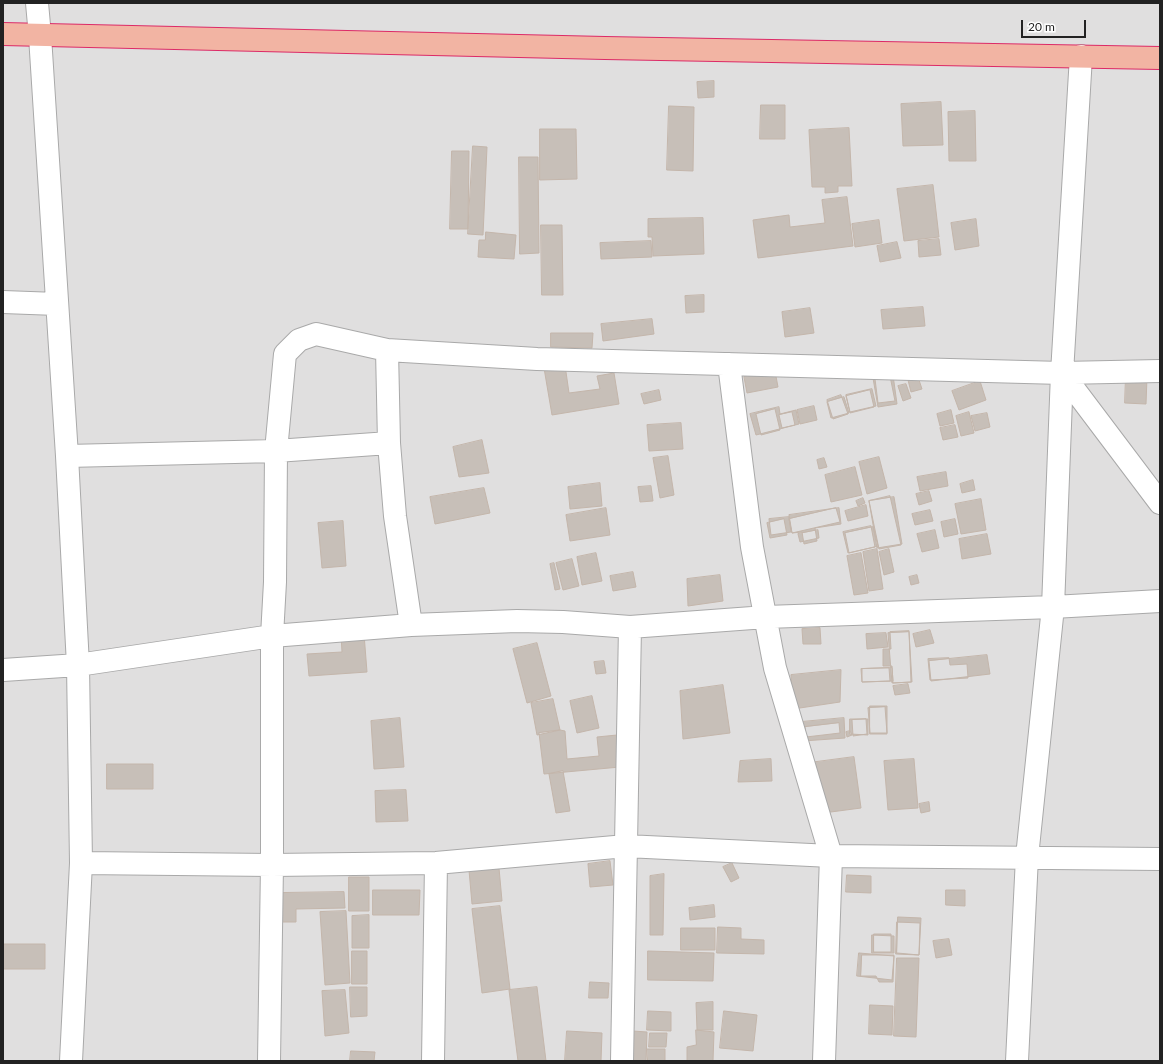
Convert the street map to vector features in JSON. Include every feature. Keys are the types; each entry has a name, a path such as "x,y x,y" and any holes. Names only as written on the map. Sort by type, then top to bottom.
{"highway":[{"path":"3,34 613,49 1160,58"}],"street":[{"path":"37,3 67,456 78,666 81,863 71,1061"},
{"path":"1017,1061 1027,857 1053,607 1062,373 1081,56"},
{"path":"3,302 57,304"},
{"path":"269,1061 272,865 272,636 275,582 276,451 285,354 299,340 316,334 387,350 537,359 1062,373 1160,371"},
{"path":"387,350 389,443 394,516 411,625"},
{"path":"729,364 752,547 775,668 831,856 824,1061"},
{"path":"1062,373 1160,503"},
{"path":"67,456 276,451 389,443"},
{"path":"3,670 78,666 272,636 411,625 516,621 563,622 630,627 766,617 1053,607 1160,601"},
{"path":"622,1061 630,627"},
{"path":"81,863 272,865 436,863 626,846 831,856 1160,859"},
{"path":"433,1061 436,863"}],"shaded area":[{"path":"3,3 1160,3 1160,1061 3,1061"}],"building":[{"path":"714,81 714,97 698,98 697,82"},
{"path":"941,102 943,145 903,146 901,104"},
{"path":"761,105 785,105 785,139 760,139"},
{"path":"669,106 694,107 693,171 667,170"},
{"path":"975,111 976,161 949,161 948,112"},
{"path":"849,128 852,186 838,186 838,192 825,193 825,187 812,187 809,130"},
{"path":"540,129 576,129 577,179 540,180"},
{"path":"473,146 487,147 483,235 468,234"},
{"path":"452,151 469,151 468,229 450,229"},
{"path":"519,157 538,157 539,253 520,254"},
{"path":"933,185 939,237 904,241 897,189"},
{"path":"847,197 853,246 758,258 753,220 789,215 790,227 825,223 822,200"},
{"path":"703,218 704,254 653,256 652,237 648,237 648,219"},
{"path":"976,219 979,246 955,250 951,223"},
{"path":"879,220 882,243 855,247 852,224"},
{"path":"541,225 562,225 563,295 542,295"},
{"path":"486,232 516,235 514,259 478,257 479,240 485,240"},
{"path":"939,239 941,255 919,257 918,241"},
{"path":"651,241 652,257 601,259 600,243"},
{"path":"897,242 901,258 880,262 877,246"},
{"path":"704,295 704,312 686,313 685,296"},
{"path":"923,307 925,326 883,329 881,310"},
{"path":"810,308 814,333 785,337 782,312"},
{"path":"652,319 654,334 603,341 601,324"},
{"path":"551,333 593,333 592,348 551,347"},
{"path":"565,365 569,393 600,389 597,376 614,373 619,404 552,415 544,368"},
{"path":"775,371 778,387 747,393 744,377"},
{"path":"893,375 897,404 878,407 873,378"},
{"path":"1126,375 1147,377 1146,404 1125,403"},
{"path":"890,376 895,401 878,403 875,379"},
{"path":"918,377 922,389 911,392 908,380"},
{"path":"980,381 986,400 959,410 952,391"},
{"path":"906,384 911,398 903,401 898,386"},
{"path":"872,389 876,406 850,412 846,395"},
{"path":"659,390 661,400 644,404 641,394"},
{"path":"870,390 874,407 850,413 846,396"},
{"path":"841,395 848,414 833,419 827,400"},
{"path":"844,397 849,413 831,418 827,402"},
{"path":"814,406 817,420 800,424 797,410"},
{"path":"779,407 780,414 796,410 799,424 756,435 750,414"},
{"path":"775,409 780,430 761,435 756,414"},
{"path":"951,410 954,423 940,426 937,414"},
{"path":"792,412 795,425 782,428 779,415"},
{"path":"969,412 974,433 961,436 956,416"},
{"path":"987,413 990,427 975,431 971,416"},
{"path":"681,423 683,449 649,451 647,425"},
{"path":"955,425 958,437 943,440 940,428"},
{"path":"482,440 489,473 459,477 453,447"},
{"path":"668,456 674,495 660,498 653,458"},
{"path":"879,457 887,488 867,494 859,462"},
{"path":"824,458 827,467 819,469 817,460"},
{"path":"855,467 862,495 831,502 825,475"},
{"path":"946,472 948,486 920,491 917,477"},
{"path":"973,480 975,490 962,493 960,484"},
{"path":"600,483 602,506 570,509 568,487"},
{"path":"651,486 653,501 640,502 638,487"},
{"path":"484,488 490,513 435,524 430,497"},
{"path":"929,491 932,501 919,505 916,494"},
{"path":"890,496 901,545 879,549 869,501"},
{"path":"894,497 902,544 877,548 869,501"},
{"path":"863,498 865,503 858,506 856,501"},
{"path":"981,499 986,530 961,534 955,504"},
{"path":"866,505 868,516 848,521 845,511"},
{"path":"606,508 610,535 570,541 566,515"},
{"path":"836,508 840,522 792,533 789,519"},
{"path":"839,508 841,524 815,528 817,541 804,544 802,532 792,533 789,515"},
{"path":"930,510 933,521 915,525 912,514"},
{"path":"789,517 791,532 771,535 769,519"},
{"path":"784,519 787,535 770,538 767,523"},
{"path":"955,519 958,534 944,537 941,522"},
{"path":"343,521 346,566 322,568 318,523"},
{"path":"871,526 875,547 848,553 843,532"},
{"path":"873,527 878,546 849,553 845,533"},
{"path":"818,530 819,538 800,542 798,534"},
{"path":"935,530 939,548 922,552 917,534"},
{"path":"987,534 991,554 962,559 959,539"},
{"path":"877,549 883,589 869,591 863,552"},
{"path":"889,549 894,572 884,575 879,552"},
{"path":"596,553 602,581 582,585 577,557"},
{"path":"861,553 868,593 854,595 847,556"},
{"path":"572,559 579,586 563,590 556,563"},
{"path":"554,563 560,589 555,590 550,564"},
{"path":"633,572 636,587 613,591 610,576"},
{"path":"720,575 723,601 688,606 687,579"},
{"path":"917,575 919,583 911,585 909,577"},
{"path":"820,628 821,644 803,644 802,629"},
{"path":"930,630 934,643 916,647 913,634"},
{"path":"909,631 911,682 893,683 892,666 883,666 883,649 891,649 890,632"},
{"path":"909,632 912,682 892,683 888,633"},
{"path":"886,633 888,647 867,649 866,634"},
{"path":"364,634 367,672 309,676 307,654 342,652 341,635"},
{"path":"537,643 551,696 527,703 513,649"},
{"path":"987,655 990,674 931,681 929,661"},
{"path":"949,658 950,665 967,664 968,678 930,680 928,659"},
{"path":"604,661 606,673 596,674 594,662"},
{"path":"889,668 890,681 862,682 861,669"},
{"path":"892,668 893,681 862,682 862,669"},
{"path":"841,670 840,702 793,709 791,675"},
{"path":"908,684 910,693 895,695 893,686"},
{"path":"723,685 730,733 683,739 680,691"},
{"path":"592,696 599,728 577,733 570,701"},
{"path":"553,699 560,730 537,735 531,703"},
{"path":"870,706 887,706 887,734 870,734"},
{"path":"885,707 887,733 870,733 868,708"},
{"path":"400,718 404,767 374,769 371,721"},
{"path":"844,718 845,738 803,741 801,722"},
{"path":"850,719 868,719 868,735 850,734"},
{"path":"866,719 867,734 853,736 852,720"},
{"path":"839,723 840,733 806,737 805,727"},
{"path":"560,730 565,731 567,759 599,756 597,737 617,735 620,767 544,774 539,733"},
{"path":"850,731 852,735 847,737 846,732"},
{"path":"854,757 861,808 808,815 801,764"},
{"path":"771,759 772,781 738,782 740,761"},
{"path":"914,759 918,808 888,810 884,761"},
{"path":"107,764 153,764 153,789 107,789"},
{"path":"563,771 570,811 556,813 549,774"},
{"path":"406,790 408,821 376,822 375,791"},
{"path":"929,802 930,811 921,813 919,804"},
{"path":"610,861 613,885 590,887 588,864"},
{"path":"732,863 739,878 731,882 723,867"},
{"path":"499,868 502,901 472,904 469,870"},
{"path":"664,874 663,935 650,935 650,876"},
{"path":"847,875 871,876 871,893 846,892"},
{"path":"349,877 369,877 369,911 349,911"},
{"path":"373,890 420,890 419,915 373,915"},
{"path":"946,890 965,890 965,906 946,905"},
{"path":"344,892 345,908 296,909 296,922 279,922 279,893"},
{"path":"714,905 715,917 690,920 689,908"},
{"path":"500,906 510,989 482,993 472,909"},
{"path":"346,911 350,983 325,985 320,912"},
{"path":"369,915 369,948 352,948 352,916"},
{"path":"898,917 921,918 919,955 897,953"},
{"path":"897,922 920,923 919,955 896,954"},
{"path":"718,927 741,928 741,939 764,940 764,954 717,953"},
{"path":"681,928 715,928 715,950 681,950"},
{"path":"874,934 891,934 891,952 874,952"},
{"path":"872,935 894,936 894,953 872,953"},
{"path":"949,939 952,955 936,958 933,941"},
{"path":"3,944 45,944 45,969 3,969"},
{"path":"352,951 367,951 367,984 352,984"},
{"path":"648,951 714,953 713,981 648,980"},
{"path":"859,953 894,956 892,980 857,976"},
{"path":"862,955 894,955 893,982 879,982 876,976 861,976"},
{"path":"897,958 919,958 916,1037 894,1036"},
{"path":"590,982 609,983 608,998 589,998"},
{"path":"350,987 367,987 367,1016 351,1017"},
{"path":"537,987 546,1061 518,1061 509,990"},
{"path":"345,990 349,1033 325,1036 322,991"},
{"path":"713,1002 713,1030 697,1030 696,1003"},
{"path":"870,1005 893,1006 892,1035 869,1034"},
{"path":"648,1011 671,1012 671,1031 647,1030"},
{"path":"724,1011 757,1015 753,1051 720,1048"},
{"path":"696,1030 714,1032 713,1061 687,1061 687,1047 696,1045"},
{"path":"567,1031 602,1033 601,1061 565,1061"},
{"path":"633,1031 647,1032 646,1061 631,1061"},
{"path":"650,1033 667,1033 666,1047 649,1047"},
{"path":"647,1049 665,1049 665,1061 648,1061"},
{"path":"351,1051 375,1052 374,1061 350,1061"}]}
